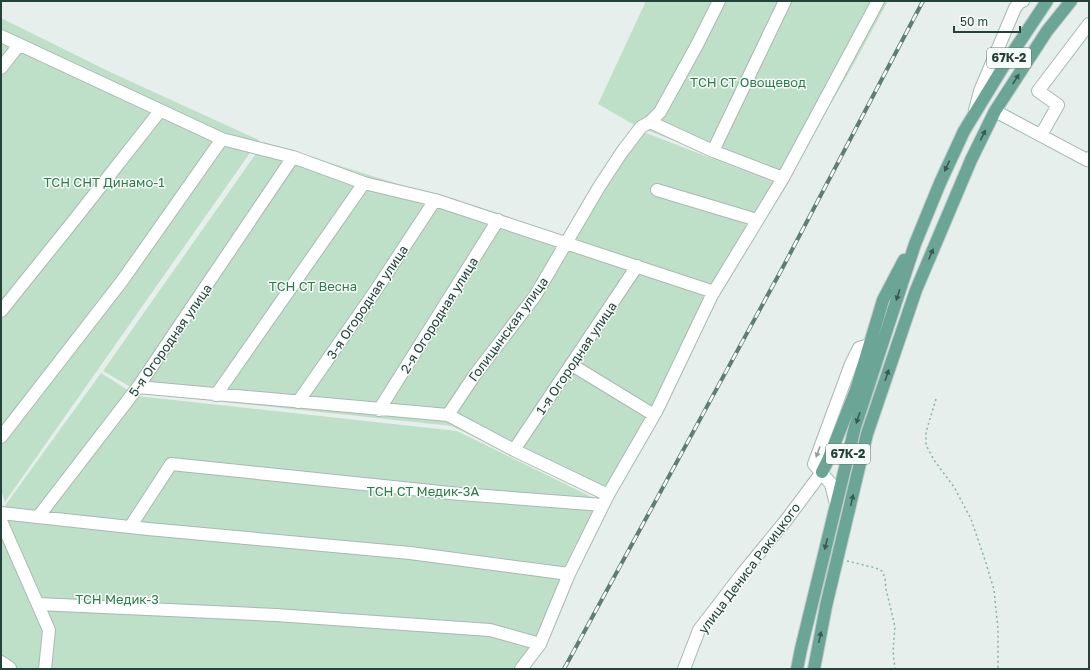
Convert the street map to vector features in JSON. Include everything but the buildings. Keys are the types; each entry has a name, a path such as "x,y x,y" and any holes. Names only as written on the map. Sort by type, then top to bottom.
{"main road":[{"name":"67К-2","path":"814,669 867,434 897,342 919,283 971,160 995,111 1047,31 1071,1"},
{"name":"67К-2","path":"797,669 855,427 915,244 940,183 964,131 1044,2"},
{"path":"1044,2 1050,11 1050,21 1047,31"},
{"path":"822,472 856,390 883,300 906,256 915,244"}],"street":[{"path":"719,1 697,45 660,112 650,122 712,151 783,178"},
{"path":"712,151 785,1"},
{"path":"521,669 540,644 569,574 606,500 654,415 714,292 783,178 878,1"},
{"path":"975,112 980,91 1015,3"},
{"path":"1041,135 1058,106 1038,91 1089,24"},
{"path":"1,36 222,140 293,156 364,182 435,200 714,292"},
{"path":"1,68 18,45"},
{"path":"1,310 160,111"},
{"path":"995,111 1088,160"},
{"name":"Голицынская улица","path":"448,415 474,376 535,296 599,187 622,152 641,127 650,122"},
{"path":"1,437 122,281 222,140"},
{"name":"5-я Огородная улица","path":"38,517 138,387 212,280 293,156"},
{"path":"216,395 364,182"},
{"path":"657,190 757,220"},
{"name":"3-я Огородная улица","path":"298,402 374,293 435,200"},
{"name":"2-я Огородная улица","path":"379,410 498,220"},
{"name":"1-я Огородная улица","path":"514,450 637,266"},
{"path":"572,365 654,415"},
{"path":"138,387 379,410 448,415 606,500"},
{"path":"130,527 171,464 460,494 606,500"},
{"path":"822,472 831,484 836,504"},
{"name":"улица Дениса Ракицкого","path":"684,669 699,630 822,472"},
{"path":"1,513 130,527 410,553 569,574"},
{"path":"1,521 49,630 45,669"},
{"path":"38,604 276,615 490,630 540,644"},
{"path":"1,662 10,669"}],"path":[{"path":"936,399 926,432 926,445 934,460 954,488 971,519 986,563 994,590 998,629 998,669"},
{"path":"838,559 876,568 882,571 885,578 886,590 895,627 895,669"}],"green space":[{"name":"ТСН СТ Овощевод","path":"646,1 888,1 856,60 784,184 636,126 598,104"},
{"name":"ТСН СНТ Динамо-1","path":"1,18 110,72 259,140 5,502 1,490"},
{"name":"ТСН СТ Весна","path":"633,128 773,182 706,300 649,419 603,498 452,426 141,393 103,371 264,142 563,236"},
{"name":"ТСН СТ Медик-3А","path":"101,373 137,396 457,431 608,505 573,574 4,507"},
{"name":"ТСН Медик-3","path":"5,518 412,558 572,580 545,644 529,669 49,669 54,629"},
{"path":"1,532 42,630 39,669 1,669"}],"railway":[{"path":"564,669 783,267 923,1"}]}
